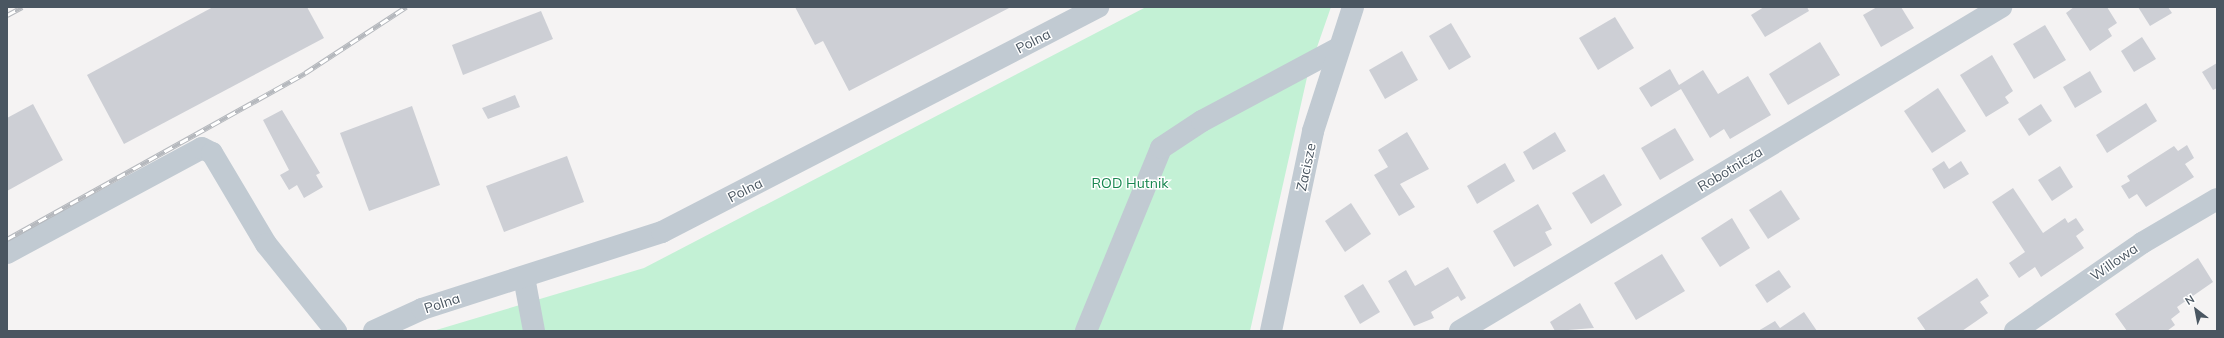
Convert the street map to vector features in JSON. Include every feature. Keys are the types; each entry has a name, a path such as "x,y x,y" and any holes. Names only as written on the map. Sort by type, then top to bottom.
{"street":[{"name":"Polna","path":"374,331 422,309 662,232 1098,7"},
{"name":"Zacisze","path":"1270,331 1313,131 1353,7"},
{"name":"Robotnicza","path":"1460,331 2001,7"},
{"path":"1086,331 1161,148 1202,121 1339,48"},
{"path":"7,253 202,148 212,153 266,244 336,331"},
{"name":"Willowa","path":"2015,331 2142,243 2217,199"},
{"path":"524,277 534,331"}],"green space":[{"name":"ROD Hutnik","path":"1146,7 1331,7 1308,73 1250,331 433,331 644,268"}],"building":[{"path":"213,7 307,7 324,38 124,144 87,75"},
{"path":"795,7 1011,7 849,91 823,41 815,45"},
{"path":"1764,7 1807,7 1809,11 1765,37 1751,15"},
{"path":"1877,7 1901,7 1914,28 1881,47 1863,15"},
{"path":"2074,7 2107,7 2117,23 2108,29 2112,36 2090,51 2066,13"},
{"path":"2138,7 2168,7 2172,13 2150,26"},
{"path":"541,11 553,39 463,75 452,45"},
{"path":"1615,17 1634,48 1598,70 1579,38"},
{"path":"1451,23 1471,57 1449,70 1429,36"},
{"path":"2045,25 2066,60 2034,79 2013,44"},
{"path":"2142,37 2156,59 2134,72 2121,51"},
{"path":"1820,42 1840,75 1788,105 1769,74"},
{"path":"1402,51 1418,80 1385,99 1369,70"},
{"path":"1992,55 2013,91 2005,97 2009,103 1986,117 1960,75"},
{"path":"2217,63 2217,88 2213,90 2202,72"},
{"path":"1670,69 1679,85 1703,70 1718,94 1748,76 1771,115 1730,139 1724,129 1710,138 1681,89 1651,107 1639,88"},
{"path":"2090,71 2102,92 2075,108 2063,87"},
{"path":"1938,88 1966,131 1932,153 1904,111"},
{"path":"515,95 520,107 488,119 482,108"},
{"path":"2146,103 2157,121 2107,153 2096,135"},
{"path":"33,104 63,160 7,191 7,118"},
{"path":"2041,104 2052,121 2029,136 2018,119"},
{"path":"412,106 440,185 369,211 340,133"},
{"path":"282,110 320,173 316,175 323,187 304,198 297,185 289,190 280,175 289,170 263,120"},
{"path":"1675,128 1694,160 1660,180 1641,148"},
{"path":"1407,132 1429,169 1400,184 1415,207 1399,216 1374,175 1388,167 1378,150"},
{"path":"1555,132 1566,151 1533,170 1523,152"},
{"path":"2187,145 2194,158 2185,164 2194,177 2146,207 2137,194 2129,199 2121,186 2130,181 2127,176 2174,146 2178,151"},
{"path":"567,156 584,202 504,232 486,186"},
{"path":"1944,161 1949,169 1961,161 1969,174 1944,189 1932,169"},
{"path":"1505,163 1515,181 1477,204 1467,186"},
{"path":"2060,166 2073,187 2052,201 2038,180"},
{"path":"1604,174 1622,205 1591,224 1572,193"},
{"path":"2013,188 2043,233 2065,218 2068,223 2076,218 2084,230 2076,236 2084,248 2041,277 2035,267 2019,278 2009,263 2025,252 1992,202"},
{"path":"1781,190 1800,219 1768,239 1749,210"},
{"path":"1351,203 1371,234 1345,252 1325,221"},
{"path":"1538,204 1552,229 1545,232 1552,245 1514,267 1493,231"},
{"path":"1732,218 1750,248 1720,267 1701,238"},
{"path":"1662,254 1685,291 1636,320 1614,283"},
{"path":"2198,258 2213,282 2177,307 2180,312 2171,319 2175,325 2167,331 2127,331 2115,314"},
{"path":"1448,267 1466,298 1461,301 1458,296 1431,312 1434,318 1414,326 1388,281 1406,270 1415,286"},
{"path":"1779,270 1791,287 1767,303 1755,285"},
{"path":"1977,278 1989,296 1980,302 1988,313 1962,331 1926,331 1917,318"},
{"path":"1363,284 1380,312 1360,324 1344,296"},
{"path":"1580,303 1594,328 1555,331 1550,322"},
{"path":"1804,312 1817,331 1758,331 1775,321 1780,328"}],"railway":[{"path":"7,15 22,7"},
{"path":"7,239 305,73 406,7"}]}
